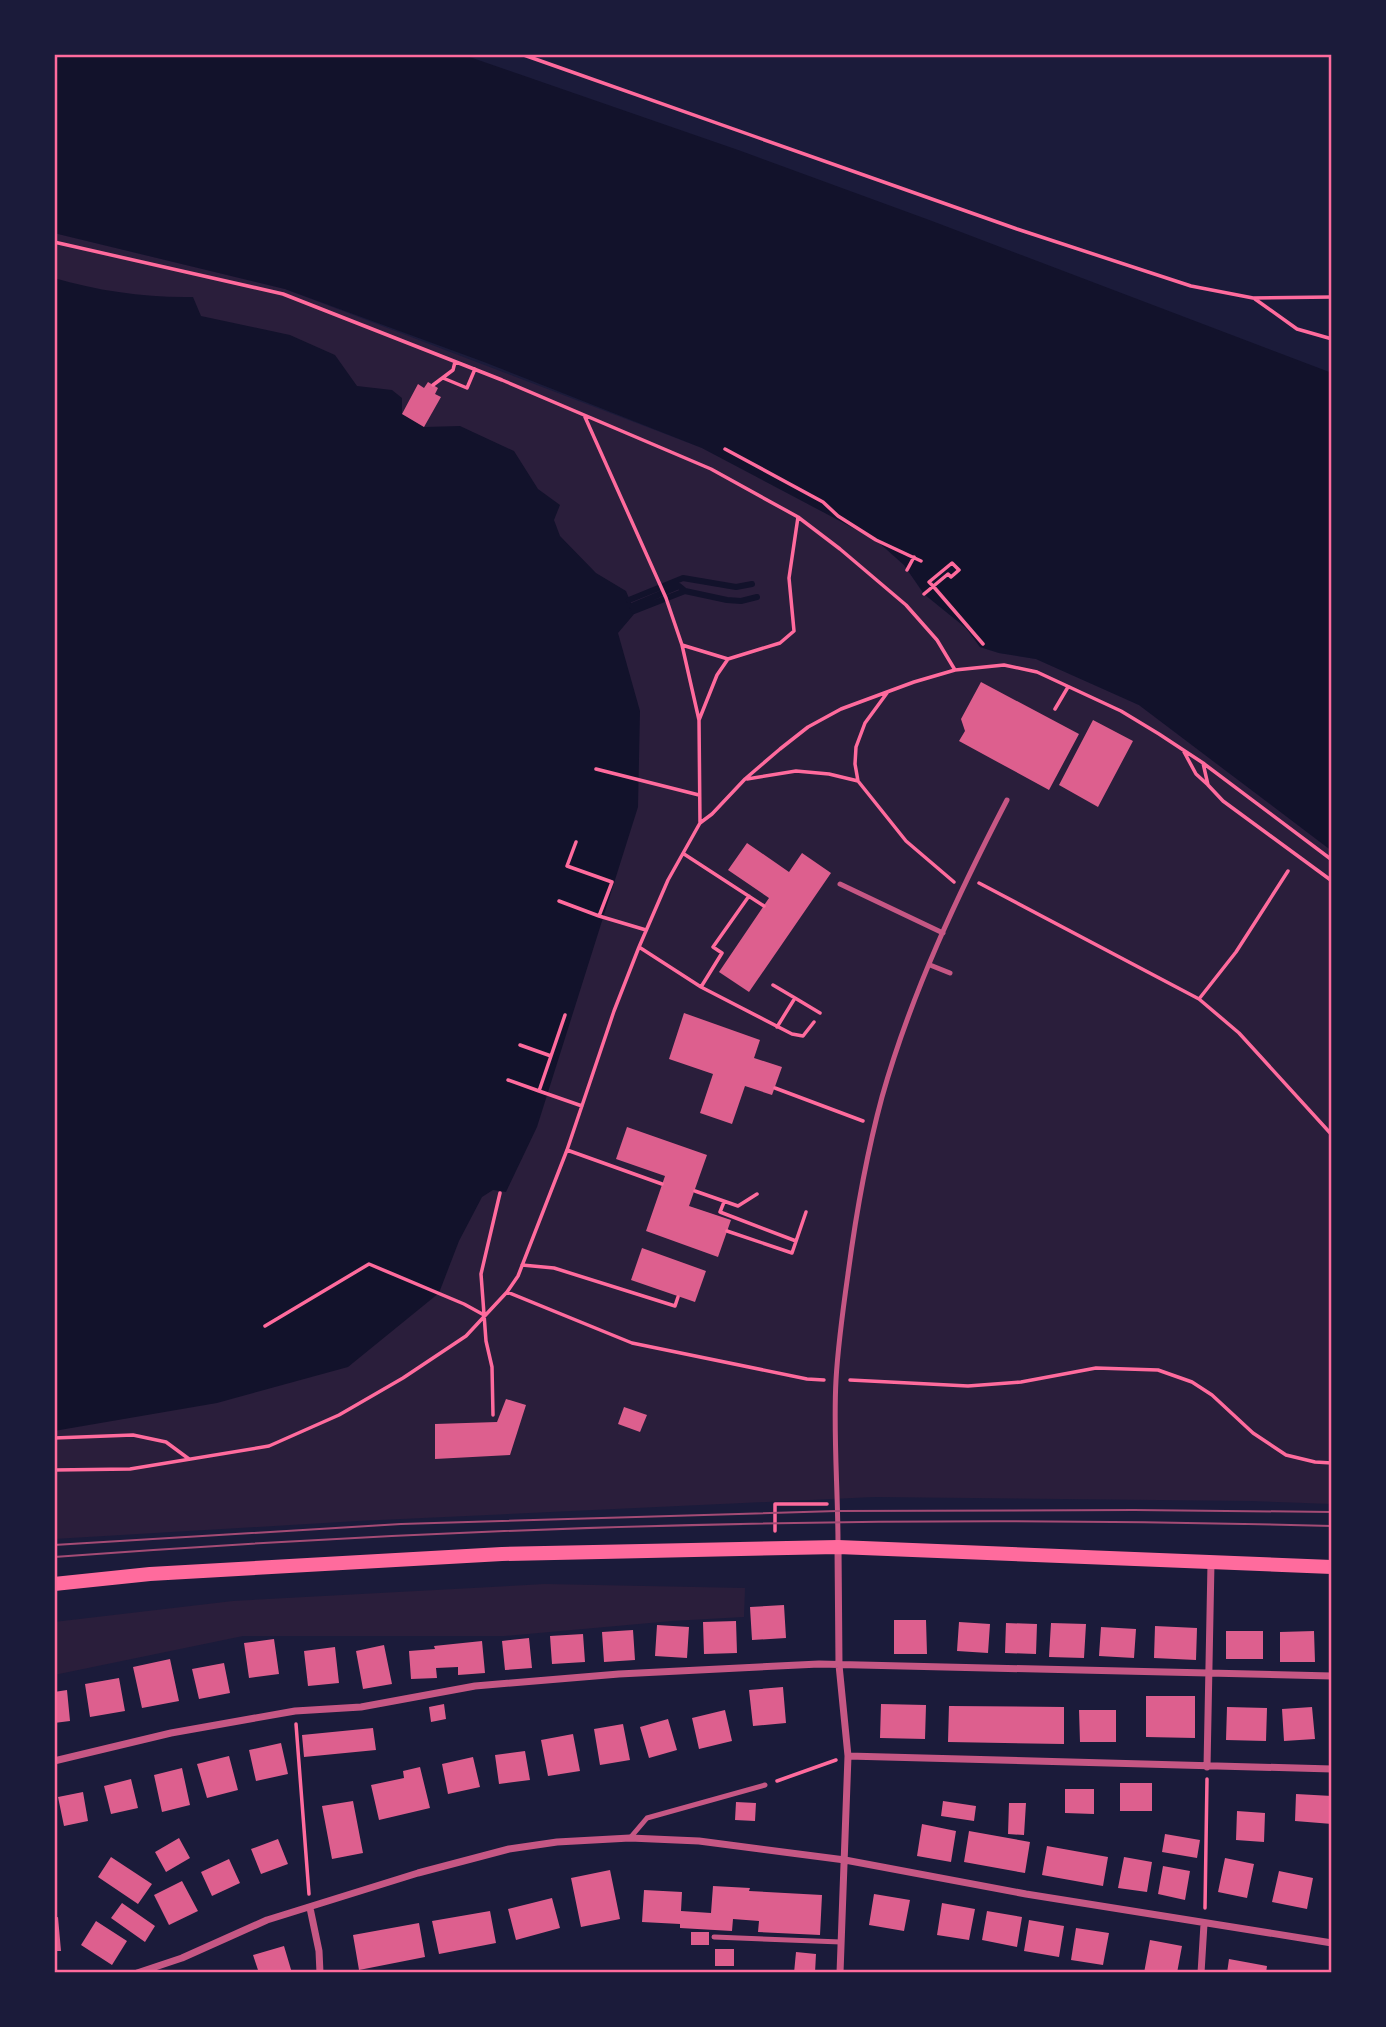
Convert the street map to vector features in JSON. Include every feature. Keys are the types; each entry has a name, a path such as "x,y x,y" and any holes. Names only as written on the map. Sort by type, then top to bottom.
{"main road":[{"path":"54,1584 150,1574 462,1556 838,1547 1332,1567"}],"street":[{"path":"838,1547 839,1665 848,1756 840,1973"},
{"path":"1207,1767 1211,1673 1211,1563"},
{"path":"54,1761 171,1733 295,1711 361,1707 475,1686 619,1674 839,1665 1332,1676"},
{"path":"848,1756 1332,1769"},
{"path":"137,1973 182,1958 267,1920 418,1873 509,1849 557,1842 630,1838 699,1841 845,1860 1205,1924 1332,1943"},
{"path":"310,1908 320,1973"},
{"path":"1201,1973 1205,1924"}],"lane":[{"path":"838,1547 836,1380 858,1201 875,1126 906,1023 943,933 1007,800"},
{"path":"840,884 943,933"},
{"path":"930,965 950,972"},
{"path":"630,1838 647,1818 765,1785"},
{"path":"714,1937 841,1942"}],"path":[{"path":"521,54 1030,233 1191,286 1253,298 1332,297"},
{"path":"54,242 282,294 475,369 711,469 798,517 840,549 906,605 937,640 956,670"},
{"path":"1253,298 1297,329 1332,339"},
{"path":"433,385 453,370 455,362"},
{"path":"443,378 467,388 475,369"},
{"path":"584,415 666,598 682,645 699,720 700,823"},
{"path":"725,449 823,502 838,516 876,540 921,561"},
{"path":"682,645 728,659 780,643 794,631 789,578 798,517"},
{"path":"907,570 914,557"},
{"path":"924,594 933,586 948,573 951,577 959,570 952,563 929,582 933,586 983,644"},
{"path":"699,720 718,675 728,659"},
{"path":"54,1470 130,1469 269,1446 339,1415 466,1336 507,1292 522,1265 567,1150 614,1011 639,947 668,880 700,823 745,779 808,727 841,709 956,670 1004,665 1037,672 1121,711 1182,749 1332,860"},
{"path":"1055,709 1068,686"},
{"path":"888,691 865,723 856,747 858,781 906,841 948,879 964,888"},
{"path":"1182,749 1196,774 1223,801 1332,881"},
{"path":"1203,763 1208,785"},
{"path":"596,769 700,795"},
{"path":"745,779 796,771 829,774 858,781"},
{"path":"576,842 567,866 612,882 599,916"},
{"path":"684,854 764,906"},
{"path":"1199,999 1236,952 1287,871"},
{"path":"970,878 1199,999 1239,1033 1332,1135"},
{"path":"701,987 722,953 713,947 748,895"},
{"path":"559,901 646,930"},
{"path":"639,947 701,987 777,1027 803,1035 814,1022"},
{"path":"773,985 820,1013"},
{"path":"777,1027 795,998"},
{"path":"539,1091 565,1015"},
{"path":"520,1045 551,1056"},
{"path":"508,1080 582,1106"},
{"path":"775,1088 875,1126"},
{"path":"567,1150 662,1184"},
{"path":"695,1191 738,1206 757,1194"},
{"path":"493,1415 492,1367 486,1341 481,1274 500,1193"},
{"path":"724,1202 720,1212 796,1241"},
{"path":"727,1231 792,1252 806,1212"},
{"path":"265,1326 369,1264 484,1315"},
{"path":"522,1265 554,1268 676,1306 678,1297"},
{"path":"507,1292 632,1343 807,1379 968,1386 1021,1382 1096,1368 1158,1370 1192,1382 1212,1395 1254,1433 1286,1455 1332,1463"},
{"path":"54,1438 133,1435 166,1442 190,1459"},
{"path":"789,1549 790,1533 775,1533 775,1504 837,1504"},
{"path":"295,1711 310,1908"},
{"path":"765,1785 848,1756"},
{"path":"1205,1924 1207,1767"}],"shaded area":[{"path":"54,54 461,54 741,151 1332,373 1332,851 1139,705 1036,659 980,647 966,628 924,594 904,565 876,540 702,448 484,362 285,289 54,233"},
{"path":"54,233 285,289 702,448 876,540 904,565 924,594 966,628 980,647 1036,659 1139,705 1332,851 1332,1504 874,1497 358,1521 54,1539"},
{"path":"54,278 123,293 193,297 201,316 290,335 335,355 357,386 392,390 402,398 402,414 424,427 460,426 514,451 538,489 560,505 554,520 560,536 596,573 626,591 635,613 618,633 640,711 638,807 537,1127 506,1192 493,1190 482,1197 459,1241 439,1293 348,1367 217,1403 54,1431"},
{"path":"545,1584 745,1588 744,1617 504,1636 243,1636 54,1675 54,1622 233,1601"}],"building":[{"path":"428,382 438,388 435,394 441,397 424,427 402,414 418,384 424,388"},
{"path":"981,682 1079,734 1049,790 959,741 965,731 961,719"},
{"path":"1093,720 1133,741 1098,807 1059,785"},
{"path":"747,843 789,872 802,853 831,873 749,992 719,972 769,898 728,870"},
{"path":"684,1013 760,1040 754,1058 782,1067 772,1095 745,1086 732,1124 700,1113 713,1074 669,1059"},
{"path":"627,1127 707,1155 689,1206 731,1220 718,1257 646,1231 665,1176 616,1159"},
{"path":"642,1248 706,1271 695,1302 631,1280"},
{"path":"506,1399 526,1405 510,1455 435,1459 435,1424 497,1422"},
{"path":"624,1407 647,1415 640,1432 618,1424"},
{"path":"784,1605 786,1638 752,1640 750,1607"},
{"path":"894,1620 926,1620 927,1654 894,1654"},
{"path":"736,1621 737,1653 704,1654 703,1622"},
{"path":"959,1622 990,1624 988,1653 957,1651"},
{"path":"1006,1623 1037,1624 1036,1654 1005,1653"},
{"path":"1051,1623 1086,1624 1084,1658 1049,1657"},
{"path":"657,1625 689,1627 687,1658 655,1656"},
{"path":"1155,1626 1197,1628 1196,1660 1154,1658"},
{"path":"1101,1627 1136,1629 1134,1658 1099,1656"},
{"path":"633,1630 635,1660 604,1662 602,1632"},
{"path":"1226,1631 1263,1631 1263,1659 1226,1659"},
{"path":"1314,1631 1315,1662 1280,1662 1280,1632"},
{"path":"583,1634 585,1662 552,1664 550,1636"},
{"path":"529,1638 532,1668 505,1670 502,1641"},
{"path":"274,1639 279,1674 249,1678 244,1643"},
{"path":"482,1641 485,1673 458,1675 458,1667 436,1668 437,1678 411,1679 409,1651"},
{"path":"384,1645 392,1684 363,1689 356,1651"},
{"path":"335,1647 339,1683 308,1686 304,1651"},
{"path":"170,1659 179,1701 142,1708 133,1667"},
{"path":"224,1663 230,1693 199,1699 192,1669"},
{"path":"119,1678 125,1711 90,1717 85,1684"},
{"path":"783,1687 786,1723 753,1726 749,1690"},
{"path":"67,1690 70,1721 54,1723 54,1692"},
{"path":"1146,1696 1195,1696 1195,1738 1146,1737"},
{"path":"444,1704 446,1719 431,1722 429,1707"},
{"path":"881,1704 926,1705 925,1739 880,1738"},
{"path":"949,1706 1064,1707 1064,1744 948,1742"},
{"path":"1227,1707 1267,1708 1266,1741 1226,1740"},
{"path":"1312,1707 1315,1739 1284,1741 1282,1709"},
{"path":"725,1710 732,1741 699,1749 692,1718"},
{"path":"1079,1710 1116,1710 1116,1742 1080,1742"},
{"path":"668,1719 677,1750 649,1758 640,1727"},
{"path":"623,1724 630,1760 600,1765 594,1729"},
{"path":"373,1728 376,1750 304,1757 302,1735"},
{"path":"573,1734 580,1771 548,1776 541,1740"},
{"path":"281,1743 288,1774 256,1781 249,1750"},
{"path":"525,1751 530,1780 499,1784 495,1755"},
{"path":"229,1756 238,1790 207,1798 197,1764"},
{"path":"473,1757 480,1787 448,1794 442,1764"},
{"path":"420,1767 430,1808 379,1820 371,1785 404,1778 403,1771"},
{"path":"182,1768 190,1805 162,1812 154,1775"},
{"path":"131,1779 138,1808 111,1814 104,1786"},
{"path":"1120,1783 1152,1783 1152,1811 1120,1811"},
{"path":"1065,1789 1094,1789 1094,1814 1065,1813"},
{"path":"83,1792 88,1821 64,1826 58,1797"},
{"path":"1296,1794 1332,1796 1332,1824 1295,1821"},
{"path":"353,1801 363,1853 332,1859 322,1806"},
{"path":"943,1801 976,1806 974,1821 941,1816"},
{"path":"736,1802 756,1803 755,1821 735,1820"},
{"path":"1009,1803 1026,1803 1024,1835 1008,1834"},
{"path":"1237,1811 1265,1813 1264,1842 1236,1840"},
{"path":"922,1824 956,1831 951,1862 917,1856"},
{"path":"969,1831 1030,1842 1025,1873 964,1862"},
{"path":"1165,1834 1200,1840 1197,1858 1162,1852"},
{"path":"179,1838 190,1858 166,1872 155,1852"},
{"path":"278,1839 288,1864 261,1874 251,1849"},
{"path":"1047,1846 1108,1857 1103,1886 1042,1875"},
{"path":"111,1857 152,1884 138,1904 98,1877"},
{"path":"1124,1857 1152,1862 1147,1892 1118,1888"},
{"path":"1225,1858 1254,1864 1247,1898 1218,1892"},
{"path":"229,1859 240,1883 212,1896 201,1872"},
{"path":"1163,1866 1190,1871 1185,1900 1158,1894"},
{"path":"610,1870 620,1919 581,1927 571,1878"},
{"path":"1279,1871 1313,1878 1307,1909 1272,1902"},
{"path":"182,1881 198,1911 169,1925 154,1895"},
{"path":"713,1886 822,1895 820,1935 758,1932 759,1921 733,1919 732,1931 680,1928 680,1924 642,1922 644,1890 682,1892 681,1911 711,1913"},
{"path":"874,1894 910,1900 904,1931 869,1925"},
{"path":"552,1898 560,1928 516,1940 508,1909"},
{"path":"122,1903 155,1926 145,1942 111,1918"},
{"path":"942,1903 975,1909 969,1940 937,1935"},
{"path":"490,1911 496,1943 439,1954 432,1921"},
{"path":"987,1911 1022,1917 1017,1947 982,1940"},
{"path":"58,1917 61,1951 54,1951 54,1918"},
{"path":"1029,1920 1064,1926 1059,1957 1024,1951"},
{"path":"96,1921 127,1941 112,1965 81,1945"},
{"path":"419,1923 425,1957 359,1970 353,1935"},
{"path":"1076,1928 1109,1933 1103,1965 1071,1960"},
{"path":"691,1932 709,1932 709,1945 691,1945"},
{"path":"1150,1940 1182,1946 1177,1973 1144,1973"},
{"path":"284,1946 292,1973 259,1973 253,1955"},
{"path":"715,1949 734,1949 734,1966 715,1966"},
{"path":"796,1952 816,1954 815,1973 794,1973"},
{"path":"1229,1959 1267,1966 1266,1973 1227,1973"}],"waterway":[{"path":"629,600 683,578 736,587 752,584"},
{"path":"632,606 679,586 685,591"},
{"path":"634,611 685,591 727,600 741,601 757,597"}],"tram line":[{"path":"54,1545 401,1524 837,1511 1332,1512"},
{"path":"54,1557 373,1537 693,1525 1012,1521 1332,1526"}]}
